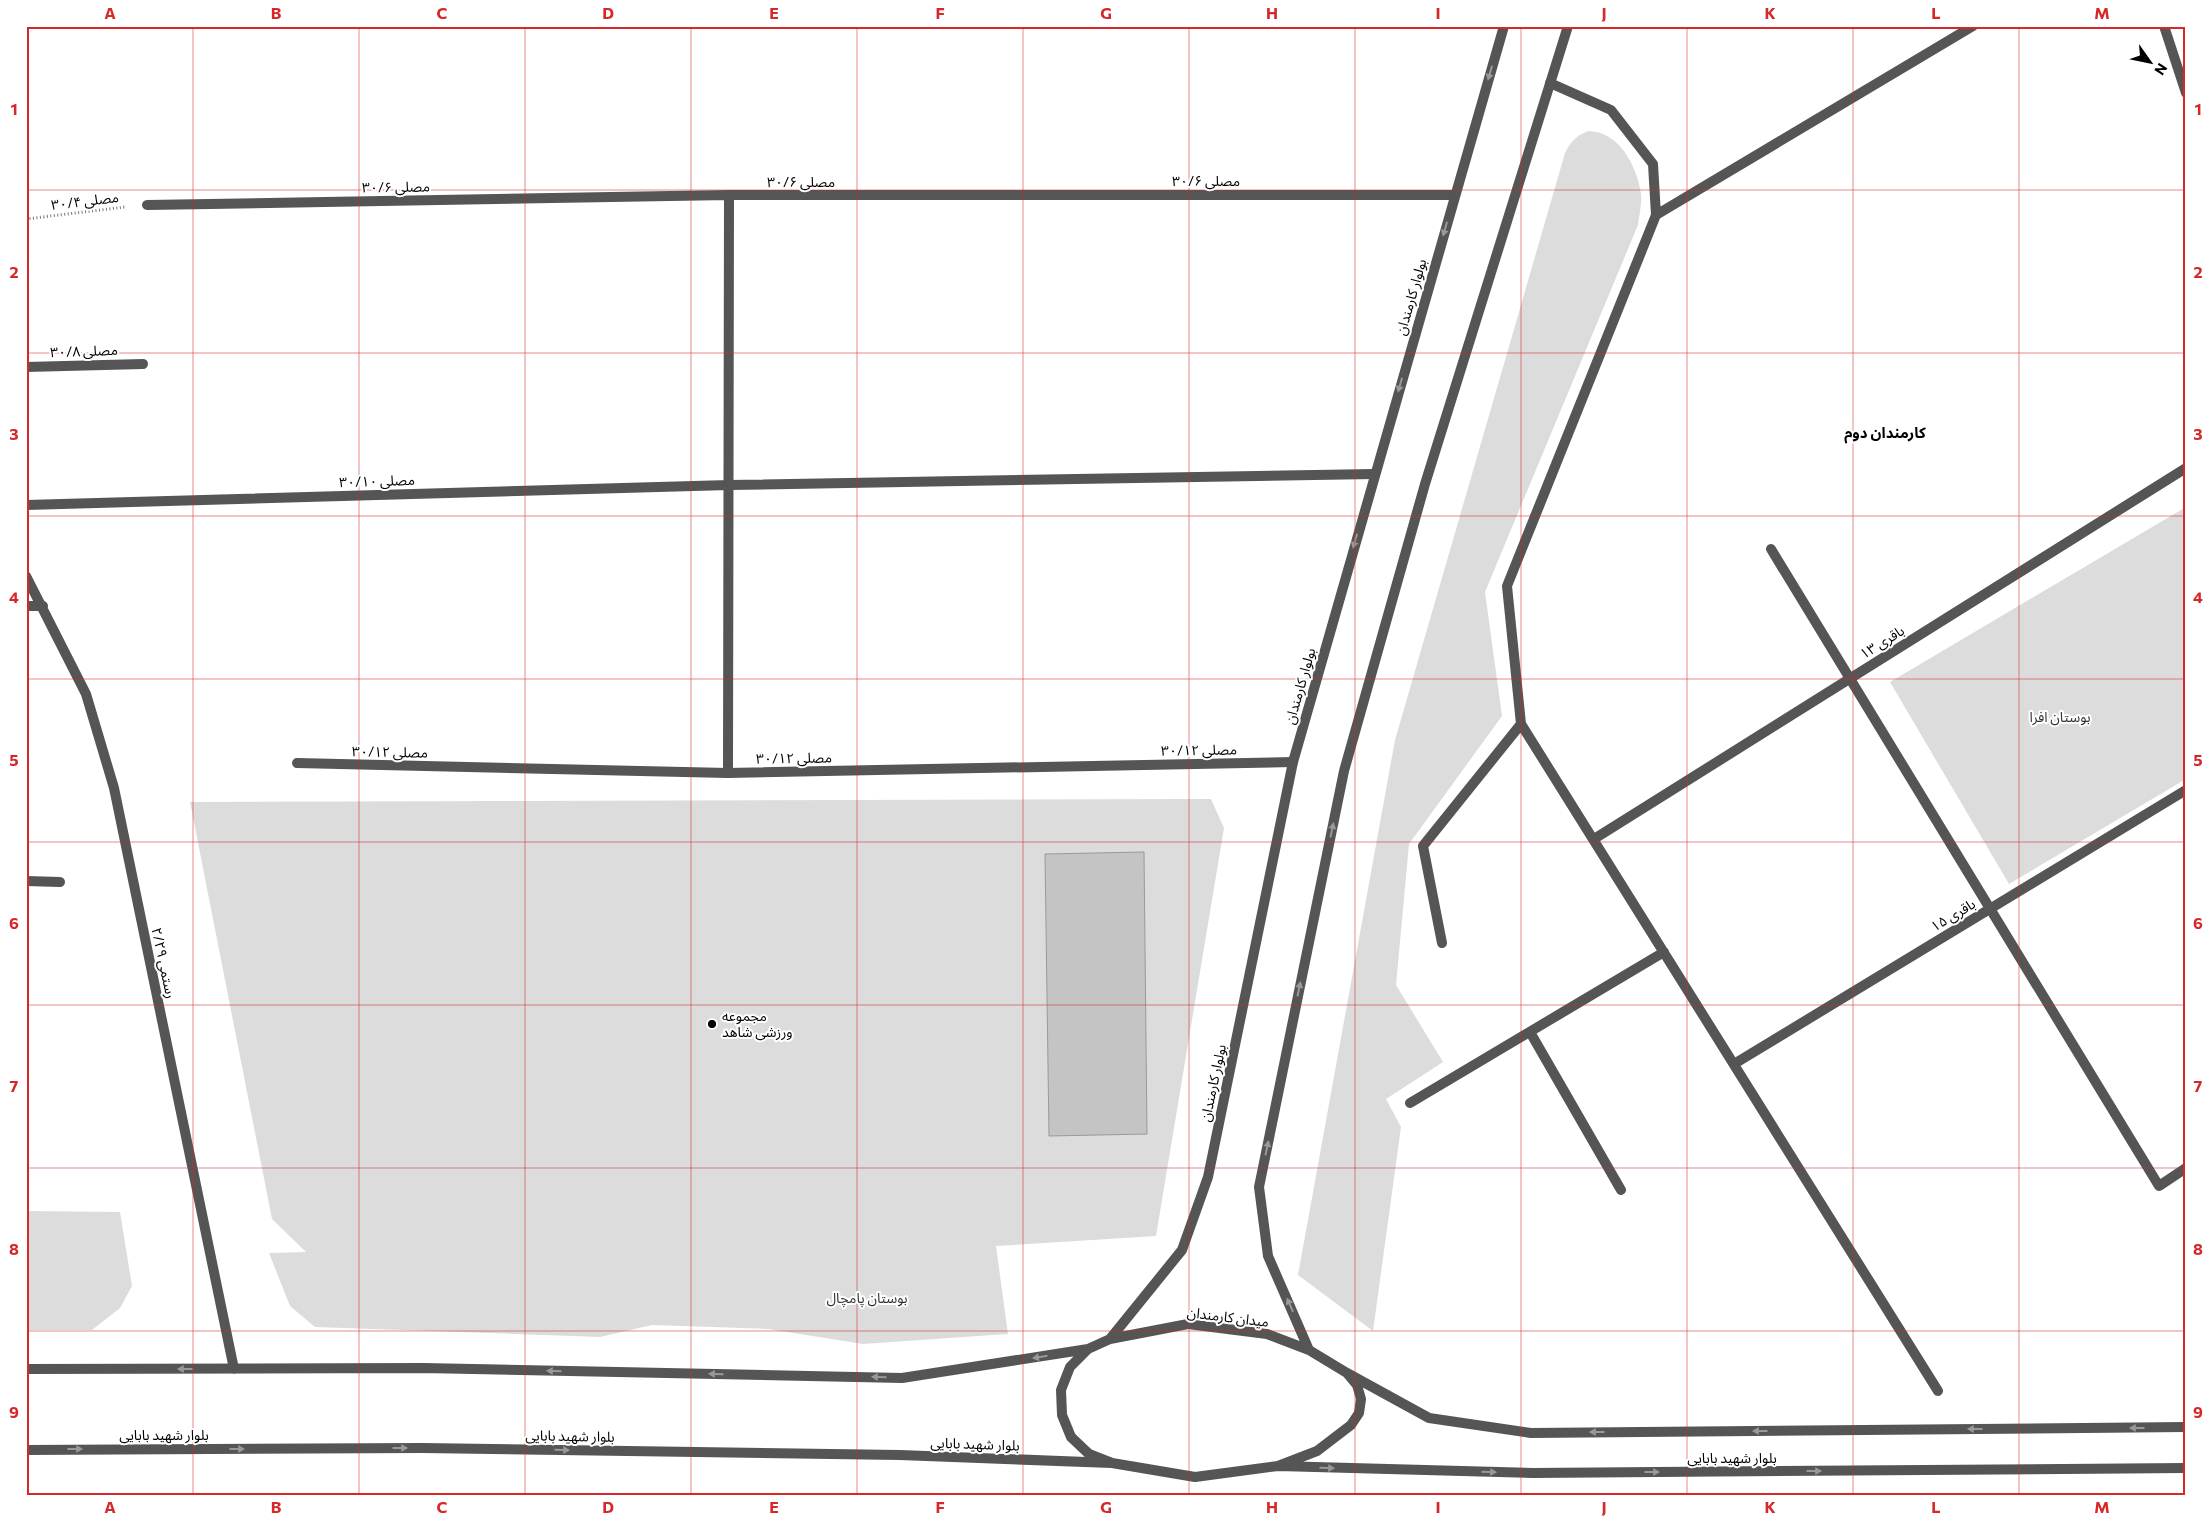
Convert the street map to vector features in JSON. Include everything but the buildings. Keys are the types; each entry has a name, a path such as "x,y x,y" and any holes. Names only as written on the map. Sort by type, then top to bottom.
{"street":[{"name":"بولوار کارمندان","path":"1110,1339 1182,1250 1208,1177 1292,762 1504,26"},
{"path":"1309,1350 1268,1256 1259,1187 1344,770 1425,484 1568,26"},
{"path":"1656,215 1973,26"},
{"path":"2164,26 2186,93"},
{"path":"1550,83 1611,110 1653,164 1656,215 1507,586 1521,724 1938,1391"},
{"name":"مصلی ۳۰/۶","path":"147,205 729,195 1455,194"},
{"path":"728,773 729,195"},
{"name":"مصلی ۳۰/۸","path":"26,367 143,364"},
{"name":"باقری ۱۳","path":"1594,839 2186,468"},
{"name":"مصلی ۳۰/۱۰","path":"26,505 729,485 1374,474"},
{"path":"1771,550 2158,1186 2186,1168"},
{"name":"رستمی ۲/۲۹","path":"26,576 44,606 86,694 114,788 234,1368"},
{"path":"26,606 44,606"},
{"path":"1442,943 1423,846 1521,724"},
{"name":"مصلی ۳۰/۱۲","path":"297,763 728,773 1292,762"},
{"name":"باقری ۱۵","path":"1734,1064 2186,790"},
{"path":"26,881 60,882"},
{"path":"1410,1103 1664,952"},
{"path":"1530,1032 1621,1190"},
{"name":"میدان کارمندان","path":"1188,1324 1267,1334 1309,1350 1347,1373 1357,1385 1360,1399 1359,1413 1351,1425 1317,1451 1278,1466 1195,1477 1112,1463 1089,1454 1072,1437 1062,1414 1061,1390 1070,1367 1088,1349 1110,1339 1188,1324"},
{"path":"26,1369 433,1368 902,1378 1088,1349"},
{"name":"بلوار شهید بابایی","path":"1347,1373 1429,1418 1531,1433 2186,1427"},
{"name":"بلوار شهید بابایی","path":"26,1450 422,1448 900,1455 1112,1463"},
{"name":"بلوار شهید بابایی","path":"1278,1466 1533,1473 2186,1468"}],"path":[{"name":"مصلی ۳۰/۴","path":"26,219 147,205"}],"green space":[{"path":"1588,131 1609,137 1625,152 1631,162 1641,194 1638,225 1485,592 1502,716 1409,844 1396,985 1443,1062 1386,1099 1401,1127 1373,1331 1298,1275 1395,740 1565,153 1574,139"},
{"name":"بوستان افرا","path":"2186,507 2186,779 2009,884 1890,682"},
{"name":"مجموعه ورزشی شاهد","path":"1211,799 1224,828 1156,1236 996,1246 1008,1334 863,1344 768,1329 652,1325 600,1337 315,1327 290,1306 269,1253 306,1252 272,1219 190,802"},
{"path":"26,1211 120,1212 132,1286 120,1308 92,1330 26,1330"}],"place":[{"name":"مجموعه ورزشی شاهد","path":"712,1024"}],"district":[{"name":"کارمندان دوم","path":"1885,433"}],"park label":[{"name":"بوستان پامچال","path":"867,1298"}]}
